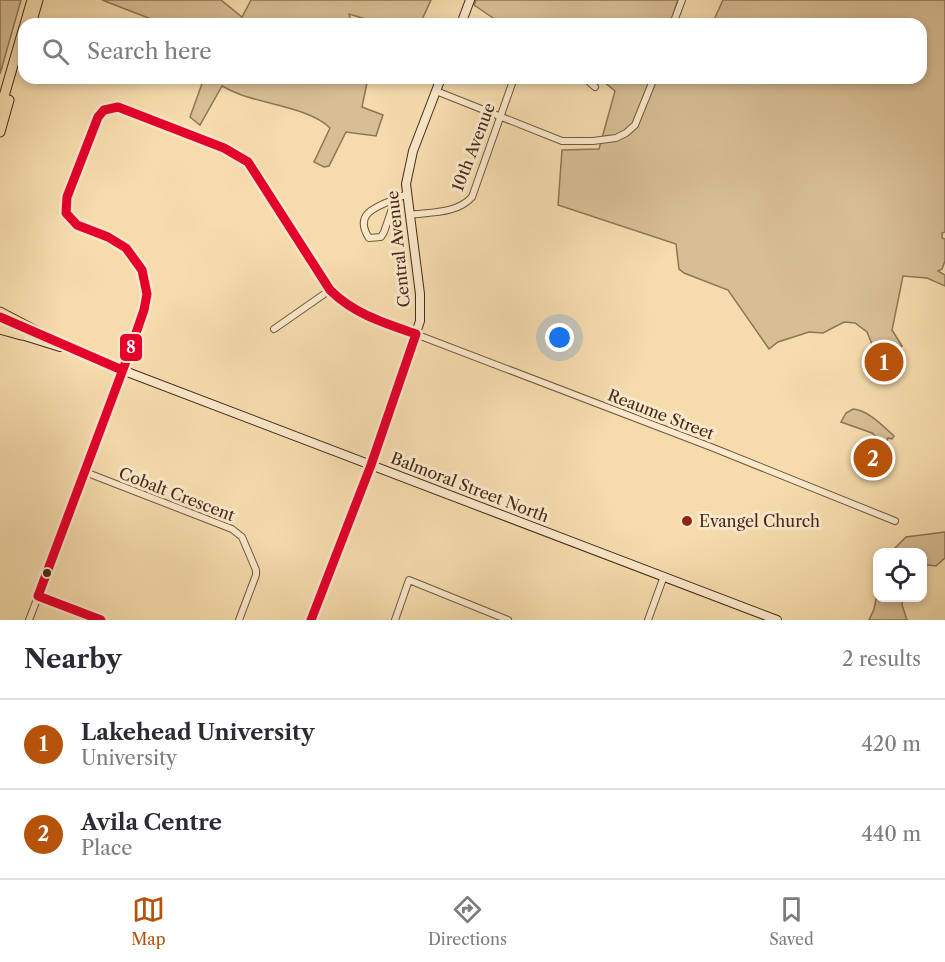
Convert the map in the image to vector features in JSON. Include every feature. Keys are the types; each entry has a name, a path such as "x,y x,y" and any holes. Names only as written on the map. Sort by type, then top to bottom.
{"main road":[{"path":"26,18 32,0"},
{"path":"33,18 38,0"},
{"path":"463,18 470,0"},
{"path":"0,110 18,46"},
{"path":"0,132 18,70"},
{"name":"Central Avenue","path":"311,620 370,465 420,321 420,294 409,215 407,173 439,84"},
{"path":"0,314 38,332"},
{"path":"0,328 21,335"},
{"name":"Balmoral Street North","path":"38,332 122,370 777,620"},
{"name":"Balmoral Street North","path":"21,335 86,355"}],"street":[{"path":"676,18 682,0"},
{"name":"10th Avenue","path":"409,215 465,206 472,197 512,84"},
{"path":"592,84 595,87"},
{"path":"436,91 562,141 592,141 616,138 635,125 652,84"},
{"name":"Reaume Street","path":"122,370 144,310 147,294 144,276 126,248 108,237 77,225 66,213 65,206 98,117 104,110 111,107 118,107 224,148 248,162 330,290 350,309 711,447 895,521"},
{"path":"395,200 381,237 369,238 363,228 363,222 369,210 407,194"},
{"path":"274,329 330,290"},
{"path":"29,620 122,370"},
{"name":"Cobalt Crescent","path":"85,472 240,534 254,563 256,575 239,620"},
{"path":"648,620 664,576"},
{"path":"394,620 409,580 508,620"},
{"path":"38,596 101,620"}],"shaded area":[{"path":"0,0 21,0 0,74"},
{"path":"102,0 221,0 242,17 251,0 431,0 423,18 362,18 349,14 350,18 148,18"},
{"path":"476,0 678,0 672,18 493,18 474,5"},
{"path":"723,0 945,0 945,232 942,233 942,238 945,239 945,261 942,269 938,271 945,275 945,286 927,278 903,276 892,330 902,346 881,357 876,354 867,332 855,323 844,322 823,333 809,332 778,342 769,349 728,290 679,269 676,244 558,205 562,150 599,149 615,91 606,84 927,84 927,18 715,18"},
{"path":"202,84 367,84 362,107 383,115 376,136 346,132 329,166 324,167 314,162 330,128 312,116 249,98 222,86 200,125 190,117"},
{"path":"853,409 864,412 875,419 894,436 892,439 888,438 886,443 882,443 872,433 841,422 846,413"},
{"path":"945,532 945,558 936,566 927,566 927,548 895,548 906,537"},
{"path":"876,602 902,602 907,620 869,620"}],"transit line":[{"name":"8","path":"101,620 38,596 128,356 144,310 147,294 142,270 126,248 108,237 77,225 66,213 67,197 98,117 104,110 118,107 224,148 248,162 330,290 359,312 416,334 371,465 311,620"},
{"name":"8","path":"0,317 122,370"}],"place":[{"name":"Lakehead University","path":"884,362"},
{"name":"Avila Centre","path":"873,458"},
{"name":"Evangel Church","path":"687,521"}]}
